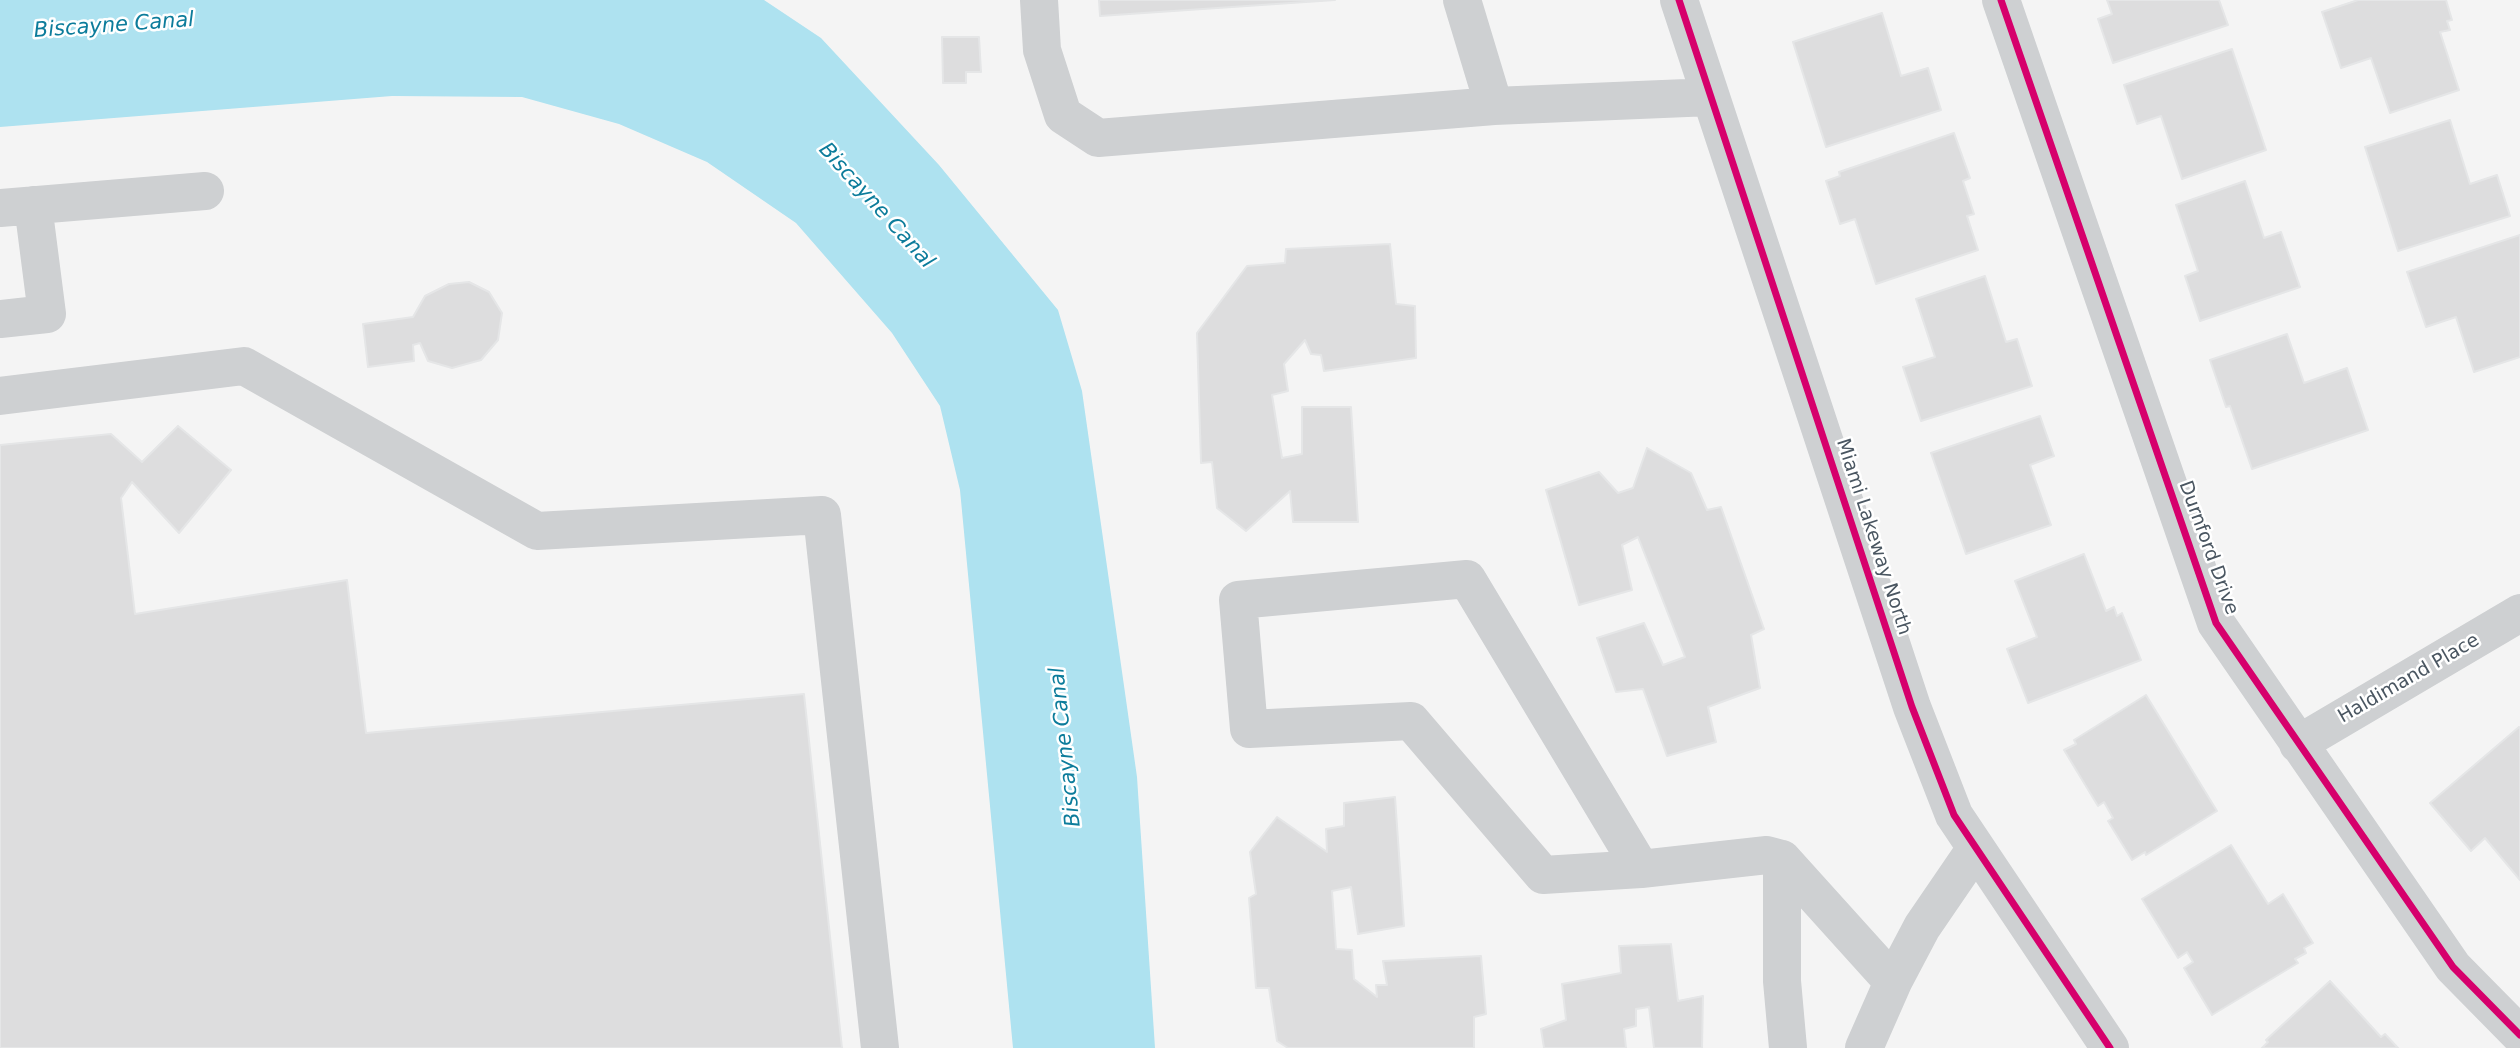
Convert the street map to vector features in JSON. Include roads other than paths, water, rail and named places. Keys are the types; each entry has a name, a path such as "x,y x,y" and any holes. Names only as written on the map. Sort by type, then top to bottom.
{"street":[{"path":"1039,0 1042,50 1063,116 1098,138 1494,106 1711,97"},
{"path":"1462,0 1494,106"},
{"name":"Miami Lakeway North","path":"1679,0 1912,707 1954,815 2110,1048"},
{"name":"Durnford Drive","path":"2001,0 2216,623 2453,967 2520,1035"},
{"path":"0,319 47,314 17,207 205,191"},
{"path":"0,396 244,366 537,531 822,515 880,1048"},
{"path":"1642,869 1467,579 1238,600 1249,729 1411,721 1543,875 1642,869 1767,855 1782,859 1893,982"},
{"name":"Haldimand Place","path":"2298,744 2520,613"},
{"path":"1864,1048 1893,982 1922,927 1976,848"},
{"path":"1782,859 1782,981 1788,1048"}],"water":[{"name":"Biscayne Canal","path":"0,0 764,0 821,38 939,165 1058,310 1082,391 1137,777 1155,1048 1013,1048 960,490 940,406 892,333 796,223 707,162 619,124 522,97 392,96 0,127"}]}
